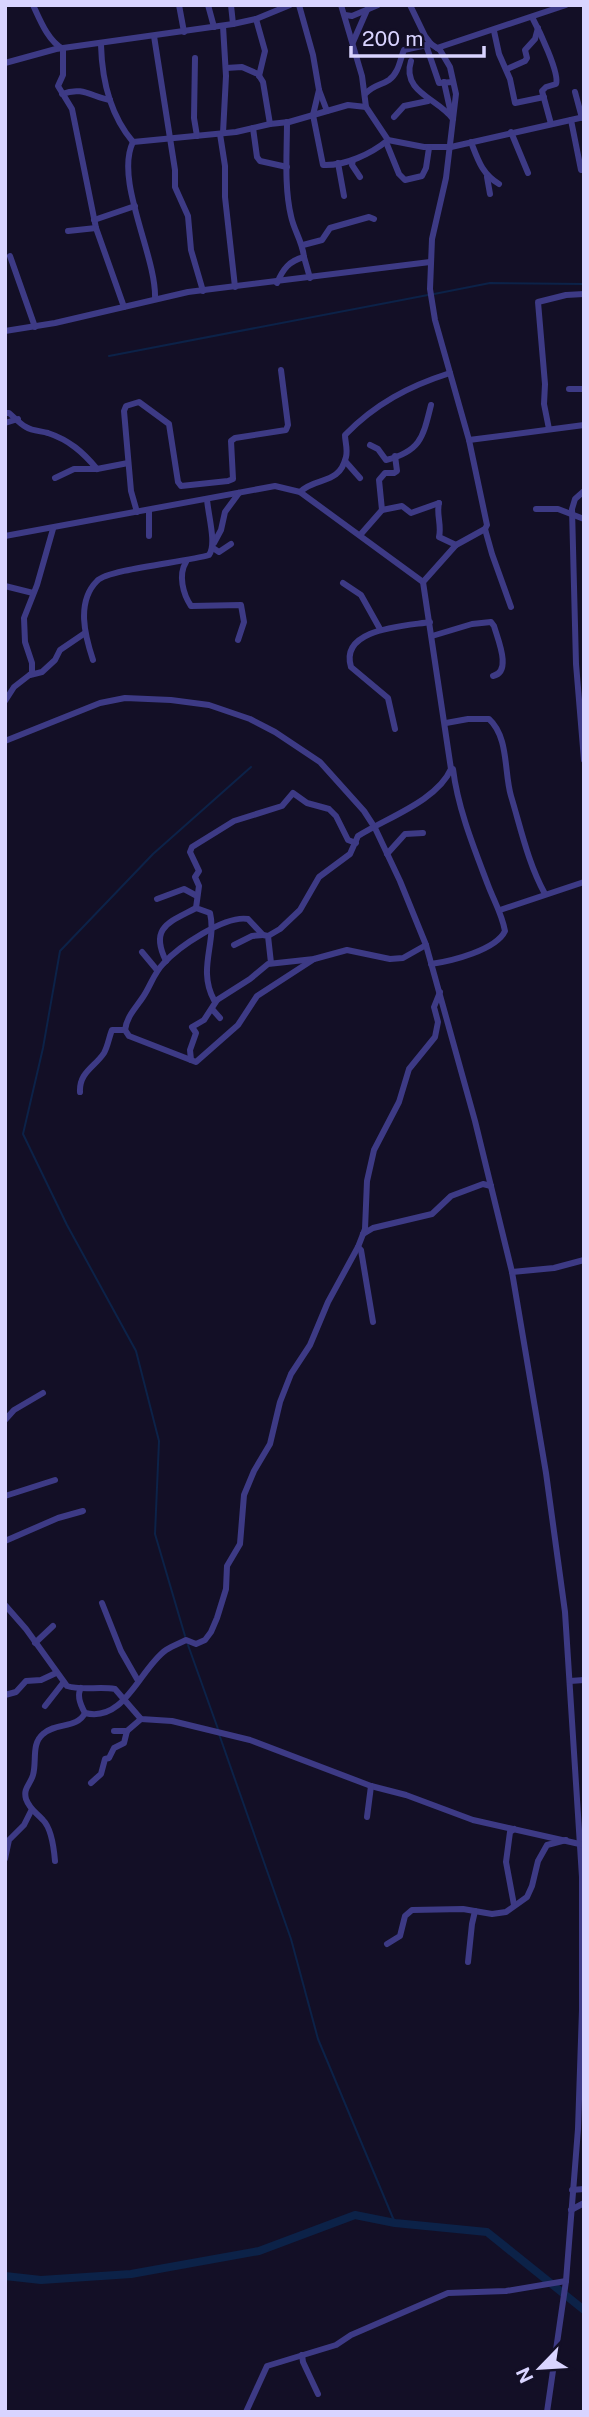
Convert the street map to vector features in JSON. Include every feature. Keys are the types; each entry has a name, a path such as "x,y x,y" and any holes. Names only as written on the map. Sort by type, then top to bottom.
{"street":[{"path":"33,5 50,37 63,49"},
{"path":"179,5 184,32"},
{"path":"208,5 214,27"},
{"path":"231,5 233,24"},
{"path":"5,63 63,49 233,24 256,19 290,5"},
{"path":"299,5 313,55 319,90 327,111"},
{"path":"341,5 353,42 366,107 390,141 399,174 405,180 422,176 429,148"},
{"path":"345,15 352,16 378,5"},
{"path":"410,5 432,46 450,67 456,94 450,116"},
{"path":"365,94 373,86 391,78 402,60 404,50 494,31 566,5"},
{"path":"353,42 367,10"},
{"path":"533,17 558,78 556,84 542,91 551,124"},
{"path":"256,19 265,51 259,76"},
{"path":"223,26 226,68 222,133 225,197 235,288"},
{"path":"507,69 525,61 525,50 535,39 538,28"},
{"path":"494,31 515,103 544,97"},
{"path":"154,36 176,187 188,216 191,250 203,291"},
{"path":"101,44 102,64 110,100 121,128 133,142"},
{"path":"432,46 428,56 439,83 453,82"},
{"path":"63,49 63,75 58,86 72,109 96,228 124,307"},
{"path":"402,60 406,63 428,56"},
{"path":"195,58 194,118 197,136"},
{"path":"411,61 410,75 414,86 430,101 444,107 450,116"},
{"path":"226,68 242,67 258,74 270,124"},
{"path":"444,82 450,109 451,147 430,262 432,307 469,440 485,512 485,529 511,607"},
{"path":"62,93 71,90 83,91 110,100"},
{"path":"319,90 313,115 323,165 353,160 390,141 429,148 451,147 583,118 575,92"},
{"path":"398,100 404,106"},
{"path":"394,117 404,106 430,101"},
{"path":"133,142 253,128 287,122 348,105 366,107"},
{"path":"571,120 581,170"},
{"path":"287,122 291,217 303,245 310,278"},
{"path":"253,128 257,157 260,161 287,167"},
{"path":"511,132 528,173"},
{"path":"133,142 128,156 135,206 150,263 155,299"},
{"path":"471,142 487,177 490,194"},
{"path":"353,160 352,165 360,177"},
{"path":"338,163 344,195"},
{"path":"487,177 499,184"},
{"path":"94,220 135,206"},
{"path":"303,245 322,240 330,228 369,217 374,219"},
{"path":"68,231 96,228"},
{"path":"10,256 35,327"},
{"path":"278,283 290,262 304,257"},
{"path":"5,331 203,291 430,262"},
{"path":"549,429 544,404 545,384 538,304 540,301 558,297 584,294"},
{"path":"137,512 131,491 128,463 124,411 126,406 139,402 169,424 178,482 181,486 233,479 232,441 235,438 286,430 288,425 281,370"},
{"path":"300,492 303,488 331,479 337,474 347,454 345,435 380,403 450,373"},
{"path":"569,389 584,389"},
{"path":"370,445 378,449 384,459 389,460 419,443 431,405"},
{"path":"5,413 18,419 25,427 59,437 84,453 97,469"},
{"path":"5,424 18,419"},
{"path":"469,440 584,425"},
{"path":"382,510 379,480 385,473 397,471 395,456"},
{"path":"345,461 360,478"},
{"path":"55,478 74,469 97,469 128,463"},
{"path":"5,536 275,486 300,492 423,582 451,757 467,827 500,910 505,931 497,942 452,960 431,964"},
{"path":"558,509 572,503 584,491"},
{"path":"93,660 85,634 84,613 96,581 113,574 186,562 209,555 221,530 225,512 239,493"},
{"path":"206,499 213,545 219,552 231,544"},
{"path":"360,534 382,510 402,506 411,513 438,503 439,537 456,545"},
{"path":"572,503 584,760"},
{"path":"536,509 558,509 584,519"},
{"path":"149,510 149,537"},
{"path":"30,676 33,668 23,630 24,618 52,529"},
{"path":"423,582 456,545 485,529"},
{"path":"186,562 182,571 183,586 191,607 240,605 244,622 238,640"},
{"path":"343,583 361,595 380,629"},
{"path":"5,586 33,593"},
{"path":"395,729 388,698 356,672 349,661 349,655 358,642 380,629 430,622"},
{"path":"432,636 472,624 491,622 495,626 503,664 502,671 493,676"},
{"path":"5,701 14,687 30,676 42,672 61,650 85,634"},
{"path":"5,741 67,715 113,700 146,698 209,705 250,719 320,762 345,787 375,828 426,945 512,1272 557,1546 570,1681 583,1912 580,2082 566,2281 547,2412"},
{"path":"446,723 480,718 489,719 495,725 522,839 545,894"},
{"path":"234,945 252,936 266,935 280,929 300,910 319,877 343,860 361,834 438,788 451,769 451,757"},
{"path":"196,908 199,886 195,877 200,871 190,852 192,847 234,821 282,806 293,793 307,803 329,808 348,840 356,843"},
{"path":"387,854 405,834 423,834"},
{"path":"500,910 583,882 584,892"},
{"path":"157,899 184,889 197,897"},
{"path":"166,961 159,944 161,930 165,924 196,908 210,913 213,929 206,956 207,976 210,993 214,1000 217,1000"},
{"path":"124,1030 130,1013 144,996 157,970 188,944 213,929 245,917 252,921 266,935 271,963"},
{"path":"191,1060 190,1050 196,1033 192,1027 201,1023 217,1000 271,963 314,959 347,950 390,959 402,958 426,945"},
{"path":"142,952 157,970"},
{"path":"124,1030 129,1036 197,1062 230,1033 257,996 314,959"},
{"path":"85,1713 102,1714 131,1693 137,1679 165,1650 187,1640 195,1644 205,1640 211,1632 226,1589 227,1566 240,1544 244,1496 254,1471 270,1444 280,1402 294,1368 310,1345 367,1224 367,1181 374,1150 399,1102 409,1069 429,1048 435,1037 438,1022 434,1007 440,992"},
{"path":"212,1009 220,1018"},
{"path":"80,1092 85,1073 104,1054 112,1030 124,1030"},
{"path":"361,1235 373,1228 432,1214 451,1196 484,1184 491,1186"},
{"path":"358,1247 362,1250 373,1322"},
{"path":"512,1272 554,1268 584,1260"},
{"path":"5,1420 14,1410 43,1393"},
{"path":"5,1496 55,1480"},
{"path":"5,1541 58,1518 83,1511"},
{"path":"102,1603 121,1651 137,1679"},
{"path":"5,1605 67,1686 115,1689 141,1719"},
{"path":"35,1643 53,1626"},
{"path":"5,1695 16,1692 26,1681 41,1680 56,1673"},
{"path":"570,1681 584,1680"},
{"path":"45,1706 64,1683"},
{"path":"80,1688 78,1693 85,1713"},
{"path":"55,1861 49,1830 44,1821 31,1811 25,1796 26,1786 33,1776 37,1742 46,1731 79,1722 85,1713"},
{"path":"91,1783 101,1774 104,1759 109,1758 114,1748 124,1743 127,1731 141,1719 172,1721 250,1740 371,1786 406,1795 473,1820 581,1844"},
{"path":"114,1731 127,1731"},
{"path":"367,1817 371,1786"},
{"path":"5,1859 9,1840 24,1825 31,1811"},
{"path":"514,1829 510,1832 506,1862 514,1905"},
{"path":"387,1944 400,1936 405,1916 412,1910 463,1909 500,1914 527,1897 538,1861 547,1845 566,1839"},
{"path":"468,1962 475,1911"},
{"path":"572,2190 584,2189"},
{"path":"571,2210 584,2203"},
{"path":"246,2412 267,2366 336,2345 351,2335 448,2293 506,2291 566,2281"},
{"path":"302,2355 318,2394"}],"waterway":[{"path":"434,294 490,283 584,284"},
{"path":"109,356 428,295"},
{"path":"185,1636 155,1534 159,1441 136,1351 67,1225 23,1134 43,1048 60,951 153,854 251,767"},
{"path":"188,1645 218,1729"},
{"path":"219,1734 291,1939 318,2039 395,2223"},
{"path":"5,2276 41,2280 131,2274 259,2251 355,2215 395,2223 487,2232 584,2310"}]}
